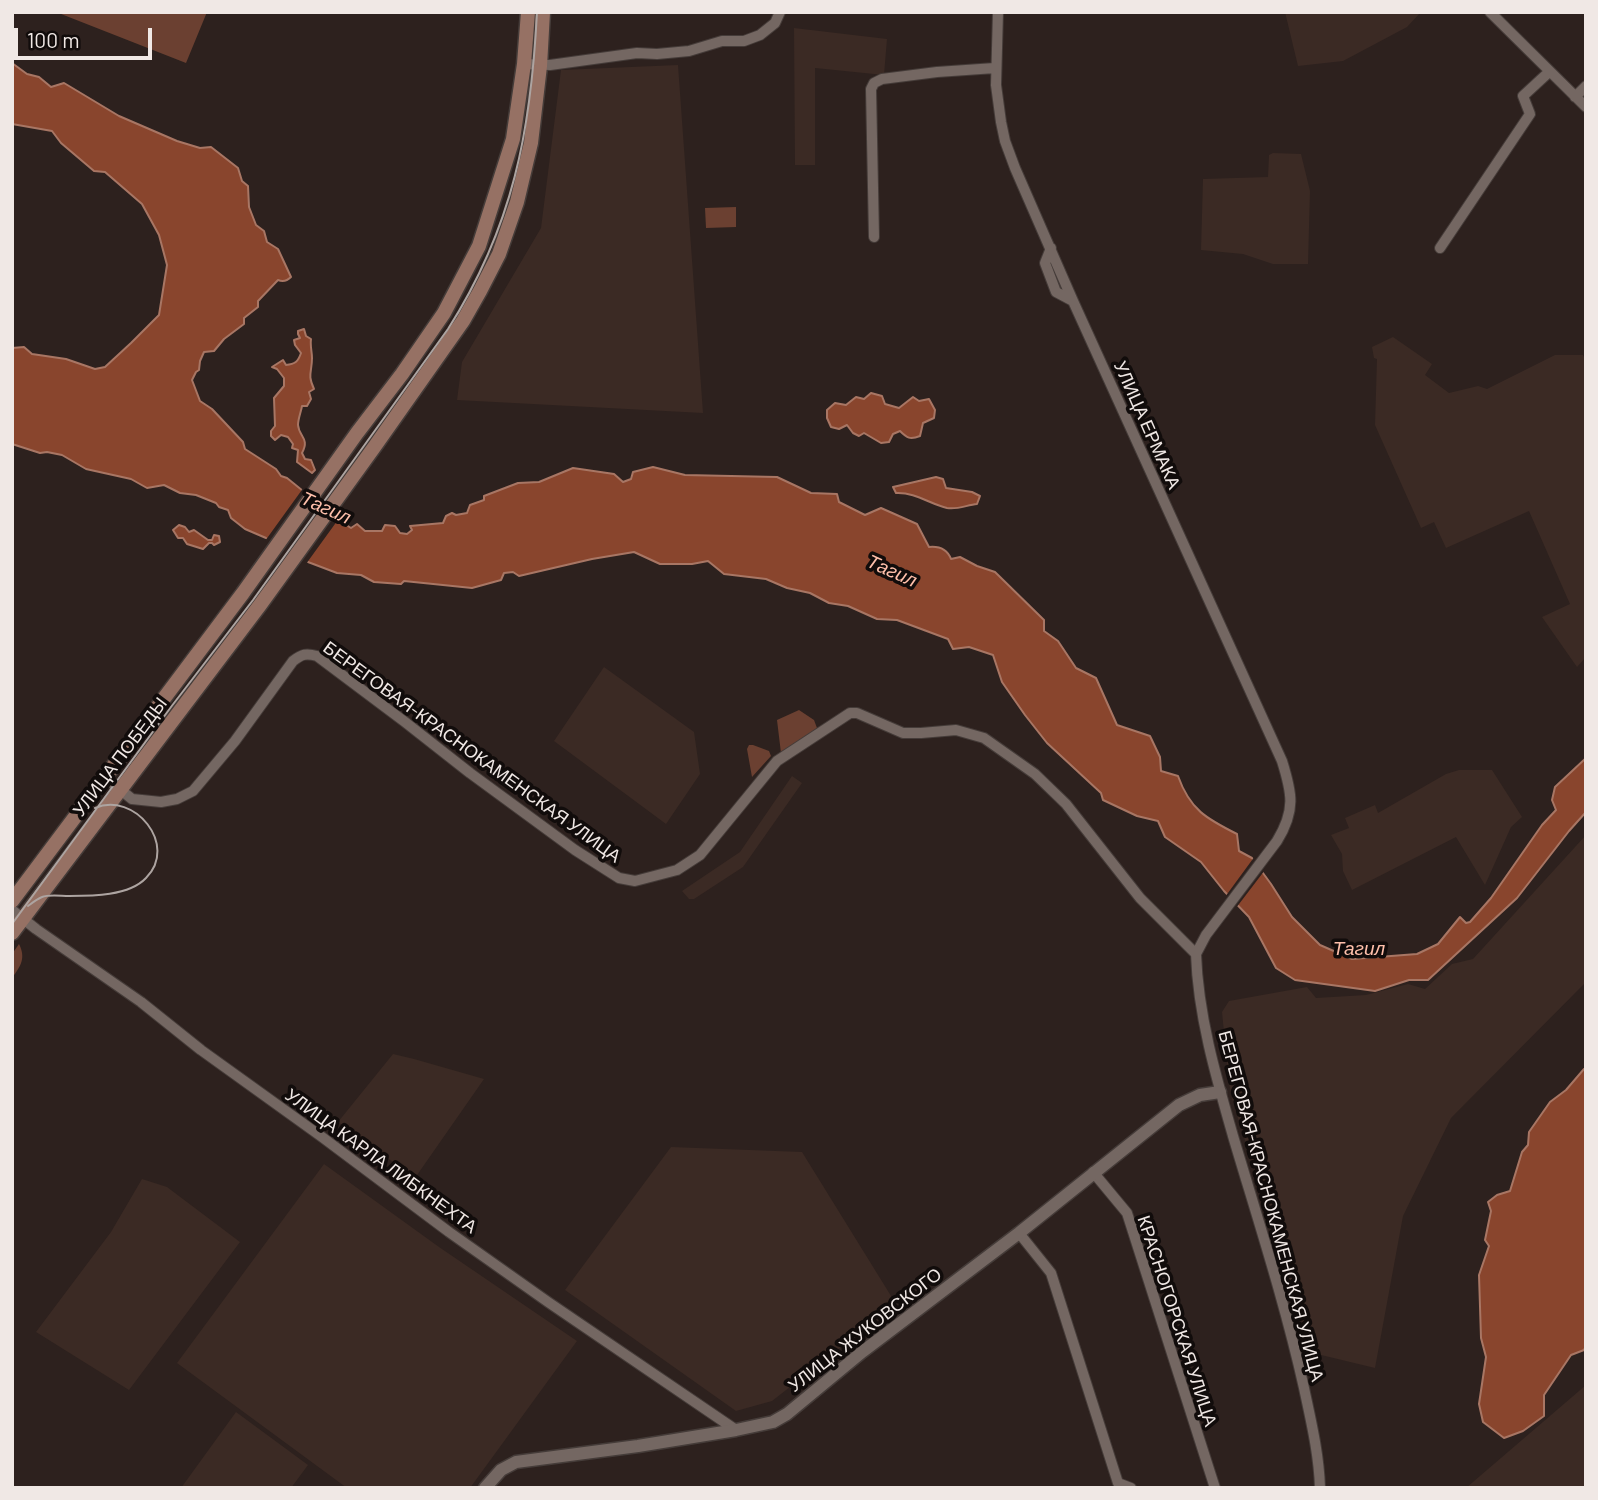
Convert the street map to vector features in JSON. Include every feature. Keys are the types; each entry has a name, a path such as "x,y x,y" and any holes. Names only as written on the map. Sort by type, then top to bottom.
{"main road":[{"name":"УЛИЦА ПОБЕДЫ","path":"12,901 243,593 444,313 479,246 513,139 524,64 528,12"},
{"name":"УЛИЦА ПОБЕДЫ","path":"12,933 18,915 77,846 260,606 463,321 499,254 517,202 531,142 543,12"}],"street":[{"path":"524,64 540,66 637,53 689,51 722,41 744,41 760,35 775,23 780,12"},
{"name":"УЛИЦА ЕРМАКА","path":"998,12 995,68 998,104 1015,168 1282,761 1290,785 1291,808 1287,826 1214,924 1196,954"},
{"path":"1490,12 1586,107"},
{"path":"874,237 874,83 882,79 937,72 995,68"},
{"path":"1440,248 1530,114 1523,96 1549,72"},
{"path":"1575,97 1586,86"},
{"name":"БЕРЕГОВАЯ-КРАСНОКАМЕНСКАЯ УЛИЦА","path":"120,790 132,799 161,802 177,799 193,791 235,741 293,662 300,655 307,653 317,656 575,850 619,878 635,881 677,870 700,855 777,761 850,713 857,713 903,733 956,730 984,738 1035,774 1066,804 1140,898 1196,954 1203,1010 1220,1092 1280,1292 1315,1438 1320,1488"},
{"path":"106,778 120,790"},
{"name":"УЛИЦА КАРЛА ЛИБКНЕХТА","path":"18,915 141,1002 201,1050 449,1232 736,1430"},
{"name":"УЛИЦА ЖУКОВСКОГО","path":"485,1488 501,1471 516,1462 638,1446 772,1422 786,1414 862,1352 1019,1233 1180,1105 1200,1095 1220,1092"},
{"name":"КРАСНОГОРСКАЯ УЛИЦА","path":"1093,1172 1127,1213 1214,1488"},
{"path":"1019,1233 1051,1273 1118,1483 1131,1488"}],"shaded area":[{"path":"56,12 207,12 186,63"},
{"path":"1285,12 1421,12 1407,27 1343,61 1298,66"},
{"path":"794,28 887,39 884,75 815,68 815,165 795,165"},
{"path":"678,65 703,413 457,400 462,362 541,228 561,70"},
{"path":"1301,154 1310,191 1308,264 1273,264 1243,254 1201,250 1203,179 1268,177 1269,155"},
{"path":"736,207 736,227 706,228 705,208"},
{"path":"1393,337 1432,364 1425,375 1449,393 1478,386 1487,389 1555,355 1583,355 1586,361 1586,657 1577,667 1542,617 1570,604 1529,511 1446,548 1434,522 1421,528 1375,425 1377,359 1374,358 1372,347"},
{"path":"604,667 694,732 700,774 666,824 554,741"},
{"path":"799,710 814,720 817,728 813,735 781,753 777,720"},
{"path":"749,745 769,751 771,756 752,777 747,749"},
{"path":"1459,770 1492,770 1522,817 1511,827 1485,885 1456,837 1352,890 1343,871 1342,854 1331,835 1349,828 1345,818 1375,805 1378,813 1446,774"},
{"path":"792,776 802,783 743,867 694,899 689,899 682,891 740,852"},
{"path":"1586,835 1586,982 1451,1118 1403,1216 1375,1368 1317,1354 1310,1347 1233,1102 1222,1012 1229,1001 1307,987 1316,998 1366,995 1408,984 1425,989 1452,964 1473,959"},
{"path":"19,944 22,962 12,978 12,954"},
{"path":"393,1054 484,1079 415,1178 338,1122"},
{"path":"671,1147 802,1152 896,1304 772,1401 736,1411 565,1290"},
{"path":"324,1164 577,1341 470,1488 347,1488 177,1363"},
{"path":"142,1179 167,1187 240,1242 129,1390 36,1332 111,1232"},
{"path":"1586,1385 1586,1488 1466,1488"},
{"path":"236,1412 308,1465 291,1488 181,1488"}],"water":[{"name":"Тагил","path":"12,63 27,74 39,77 51,87 64,83 119,116 177,141 200,148 211,147 238,168 242,181 248,186 249,207 256,225 264,231 267,242 278,249 291,277 285,281 278,280 258,301 258,307 244,318 244,324 224,339 214,351 204,352 199,370 192,380 200,401 212,409 243,442 245,449 276,469 281,476 351,528 357,524 365,531 382,531 385,525 395,526 400,533 407,534 412,530 410,526 443,523 446,516 452,513 467,513 470,505 484,500 484,496 518,483 539,482 573,468 614,474 623,482 631,479 633,472 653,467 685,475 777,477 811,493 837,494 839,502 865,515 881,508 917,524 929,547 942,549 951,559 960,557 995,572 1044,620 1044,631 1058,641 1076,668 1096,678 1117,725 1150,736 1160,757 1161,771 1178,776 1188,797 1201,812 1237,834 1239,851 1252,858 1292,917 1320,945 1352,959 1417,954 1438,944 1460,917 1466,923 1470,922 1556,810 1552,800 1555,787 1586,758 1586,812 1517,898 1428,980 1409,980 1375,991 1295,980 1276,968 1249,917 1201,862 1165,837 1158,821 1137,816 1103,800 1101,793 1047,743 1002,682 993,655 969,647 953,649 948,639 897,620 877,619 848,606 829,603 810,593 787,588 766,579 724,574 708,561 660,564 634,552 519,576 513,572 504,573 501,580 472,588 404,581 401,584 374,582 361,575 337,573 308,562 245,529 231,518 228,510 196,495 180,493 164,485 147,488 131,479 86,469 62,455 40,453 12,444 12,348 24,347 32,354 66,359 95,369 105,367 159,315 167,265 159,235 142,204 105,172 94,171 61,143 52,131 12,124"},
{"path":"304,329 306,336 311,339 310,377 314,389 309,392 311,399 307,406 302,406 298,425 305,441 302,453 305,459 311,460 315,470 312,473 297,462 298,450 292,448 293,444 288,437 281,435 275,440 271,436 275,426 274,398 284,386 284,378 272,367 283,360 286,365 297,360 301,353 294,340 300,338 298,331"},
{"path":"871,393 882,396 885,404 899,408 913,397 919,401 929,399 935,410 934,418 923,423 920,436 909,438 900,431 893,434 889,442 881,443 864,433 859,436 853,433 847,425 839,429 831,427 827,410 835,403 846,405 856,397 864,399"},
{"path":"936,477 943,479 946,488 980,496 977,504 947,508 910,494 896,493 893,487"},
{"path":"179,525 189,532 194,530 208,540 212,540 214,535 219,536 220,542 214,545 209,543 203,549 187,544 183,538 178,538 173,530"},
{"path":"1584,1069 1586,1346 1584,1350 1571,1355 1544,1395 1544,1416 1523,1431 1504,1438 1483,1422 1479,1404 1486,1357 1481,1338 1479,1275 1489,1246 1485,1240 1491,1211 1488,1202 1497,1195 1510,1191 1522,1152 1528,1145 1529,1132 1550,1102 1566,1090"}],"pier":[{"path":"304,487 340,517 306,564 265,541"},
{"path":"1255,856 1265,870 1236,908 1225,897"}],"tram line":[{"path":"12,924 253,600 448,329 470,291 488,253 515,177 530,97 537,12"},
{"path":"28,906 48,896 88,896 120,892 139,884 155,865 155,837 148,824 124,807 110,805 95,808"}]}
